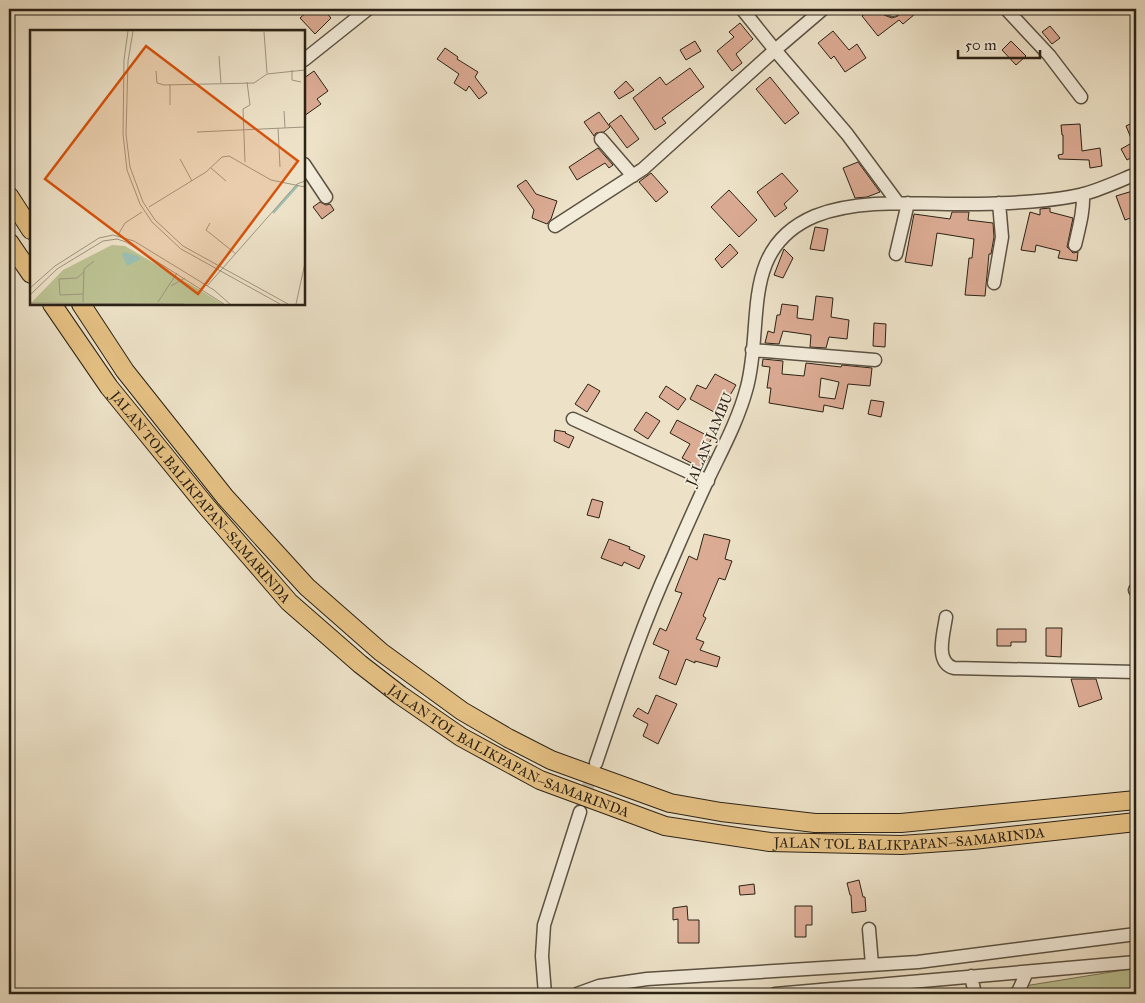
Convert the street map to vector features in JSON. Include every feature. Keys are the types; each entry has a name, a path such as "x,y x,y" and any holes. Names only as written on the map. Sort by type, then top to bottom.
{"highway":[{"path":"9,196 30,228"},
{"path":"9,242 30,273"},
{"name":"JALAN TOL BALIKPAPAN–SAMARINDA","path":"53,305 109,387 206,506 289,602 360,664 400,695 461,737 540,780 665,826 770,842 901,845 973,840 1130,822"},
{"name":"JALAN TOL BALIKPAPAN–SAMARINDA","path":"82,305 125,371 220,489 307,587 375,647 462,711 551,760 670,803 721,812 815,823 902,823 1130,801"}],"street":[{"path":"305,59 368,9"},
{"path":"742,9 903,203 896,254"},
{"path":"555,226 643,169 823,9"},
{"path":"1006,9 1049,55 1081,97"},
{"path":"601,139 633,176"},
{"path":"305,166 326,197"},
{"name":"JALAN JAMBU","path":"596,763 649,611 737,416 747,388 756,329 756,299 764,266 774,248 783,238 796,226 817,216 867,205 999,203 1062,198 1082,194 1136,174"},
{"path":"1075,245 1080,224 1083,202 1082,194"},
{"path":"994,283 1002,238 999,203"},
{"path":"752,350 875,360"},
{"path":"574,418 708,480"},
{"path":"946,616 942,654 943,661 949,667 1136,672"},
{"path":"545,994 541,943 544,925 580,812"},
{"path":"869,929 872,965"},
{"path":"577,994 598,986 647,979 918,962 1136,934"},
{"path":"775,994 1136,962"},
{"path":"835,967 836,988"},
{"path":"1017,994 1027,972"},
{"path":"971,976 975,994"}],"green space":[{"path":"1136,968 1136,994 975,994"}],"building":[{"path":"310,9 323,9 331,18 315,34 300,18"},
{"path":"871,9 881,9 884,15 892,18 898,16 901,9 921,9 903,24 899,20 878,36 862,16"},
{"path":"740,23 753,39 736,54 742,63 732,71 717,51 734,37 729,32"},
{"path":"1050,26 1060,38 1052,44 1042,32"},
{"path":"833,31 849,50 857,44 866,58 845,72 834,56 831,59 818,43"},
{"path":"695,41 701,51 686,60 680,50"},
{"path":"1011,41 1026,56 1016,65 1002,50"},
{"path":"445,48 458,57 457,59 478,72 475,77 487,93 479,99 469,86 466,91 454,83 459,74 437,59"},
{"path":"690,68 704,87 662,118 666,123 655,130 633,98 660,77 666,85"},
{"path":"314,71 328,91 317,99 321,104 305,115 305,77"},
{"path":"770,77 799,113 785,124 756,89"},
{"path":"626,81 634,90 619,99 614,92"},
{"path":"599,112 610,127 604,132 596,133 594,136 584,122"},
{"path":"621,115 639,139 627,148 609,124"},
{"path":"1136,121 1136,150 1126,126"},
{"path":"1080,124 1082,151 1100,148 1102,166 1090,168 1089,160 1059,159 1058,155 1063,154 1061,125"},
{"path":"1130,144 1136,155 1127,160 1121,149"},
{"path":"598,148 613,165 609,168 605,163 577,180 569,167"},
{"path":"858,162 880,192 867,197 855,198 843,168"},
{"path":"651,173 668,192 656,202 639,182"},
{"path":"782,173 798,191 784,204 787,208 775,217 757,192"},
{"path":"526,180 536,194 557,201 551,219 547,224 532,218 534,210 517,186"},
{"path":"729,190 757,220 739,237 711,207"},
{"path":"1136,190 1136,216 1125,220 1116,196"},
{"path":"320,202 326,205 330,204 334,210 322,219 313,207"},
{"path":"1050,208 1050,212 1073,218 1067,247 1073,253 1078,252 1077,261 1058,258 1060,251 1036,245 1035,252 1021,250 1030,212 1040,215 1040,209"},
{"path":"952,212 969,212 968,220 993,223 994,237 991,254 989,254 985,296 965,295 969,258 972,258 974,239 937,233 932,266 905,262 914,214 950,219"},
{"path":"815,227 828,229 824,251 810,249"},
{"path":"730,244 738,253 722,268 715,259"},
{"path":"784,249 793,258 783,278 774,275"},
{"path":"816,296 833,298 831,317 849,320 847,339 829,337 826,348 810,347 811,335 783,331 779,344 765,343 768,331 774,333 777,315 780,315 782,304 798,306 797,318 813,320"},
{"path":"874,323 886,324 885,347 873,346"},
{"path":"763,359 783,361 782,374 804,376 806,363 872,368 870,386 848,384 843,409 824,405 823,412 769,403 771,388 767,388 770,367 762,366","holes":["821,378 839,382 835,399 819,397"]},
{"path":"715,374 736,385 729,397 723,394 714,412 690,399 697,385 706,389"},
{"path":"588,384 600,391 587,412 575,404"},
{"path":"666,386 686,399 678,410 659,397"},
{"path":"871,400 884,402 881,417 868,414"},
{"path":"646,412 660,421 648,439 634,430"},
{"path":"677,420 712,438 704,452 710,456 702,469 682,458 690,444 670,433"},
{"path":"555,430 566,432 574,437 569,448 554,441"},
{"path":"592,499 603,502 599,518 587,515"},
{"path":"704,534 730,540 725,559 732,561 725,580 719,578 703,616 706,618 696,639 704,642 700,650 720,657 717,667 695,661 695,663 686,659 676,685 659,678 669,651 653,644 660,628 666,631 682,593 675,591 678,583 689,556 697,560"},
{"path":"609,539 630,547 629,549 645,556 639,569 624,562 622,566 601,558"},
{"path":"1046,628 1062,628 1061,657 1046,656"},
{"path":"997,629 1026,629 1026,642 1011,642 1011,646 997,646"},
{"path":"1071,679 1096,679 1102,699 1079,707"},
{"path":"656,695 677,704 658,744 643,736 648,724 633,716 638,708 648,714"},
{"path":"859,880 863,897 865,897 866,911 852,913 851,895 847,883"},
{"path":"754,884 755,894 740,895 739,886"},
{"path":"687,906 688,920 699,920 699,943 678,943 678,919 673,920 673,908"},
{"path":"795,906 812,906 812,925 806,925 806,937 795,937"}],"tunnel":[{"path":"580,812 594,767"}]}
